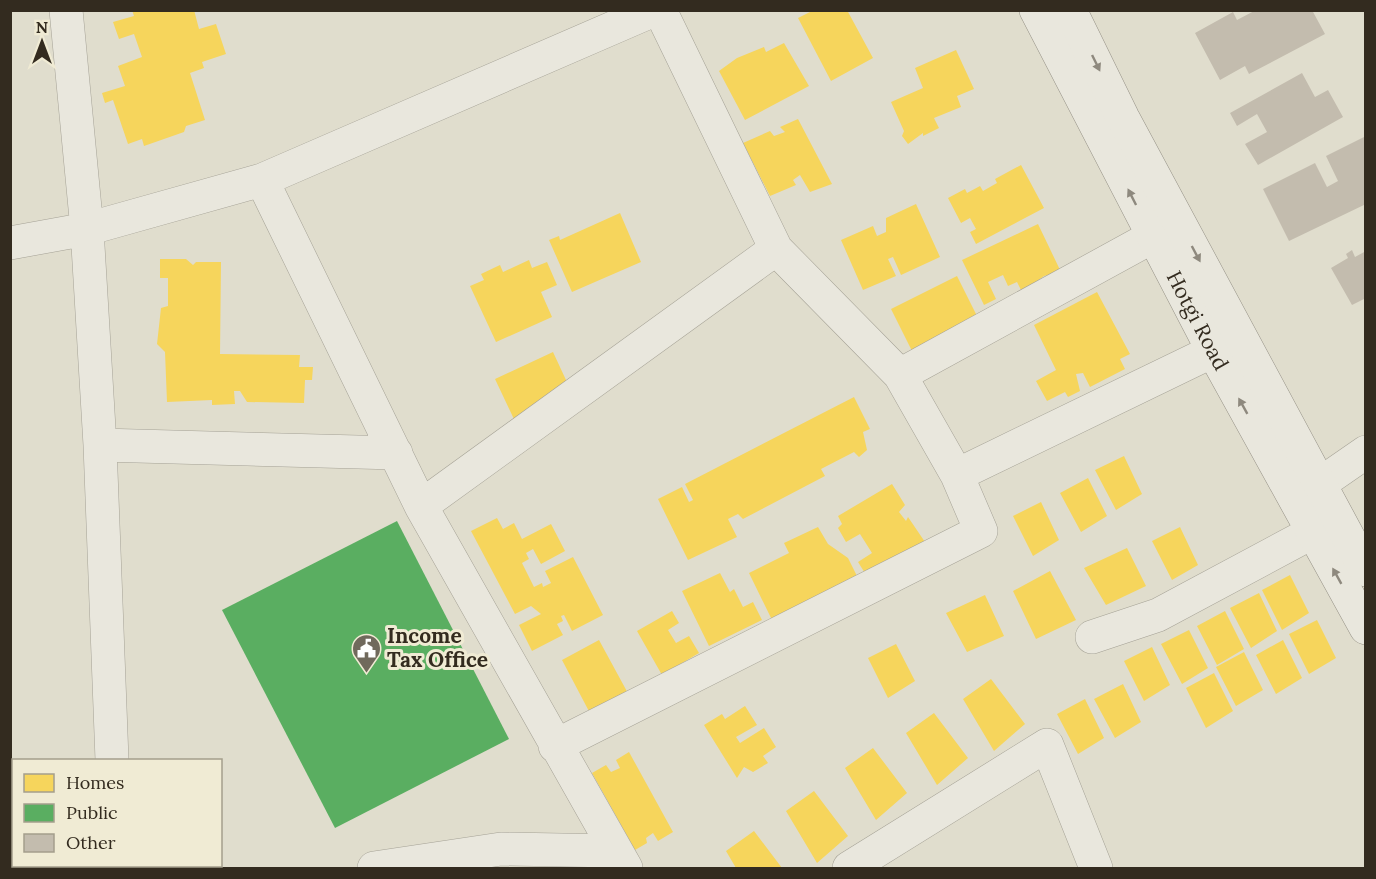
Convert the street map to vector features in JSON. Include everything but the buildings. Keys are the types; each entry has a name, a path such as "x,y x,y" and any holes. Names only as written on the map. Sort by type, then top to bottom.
{"street":[{"path":"66,10 87,229 100,445 112,759"},
{"path":"10,243 87,229 262,180 654,10"},
{"path":"555,746 981,531 957,475 900,375 776,249 660,10"},
{"name":"Hotgi Road","path":"1036,10 1213,351 1307,493 1365,570"},
{"name":"Hotgi Road","path":"1070,10 1307,493 1313,532 1365,628"},
{"path":"262,180 421,506 621,860"},
{"path":"900,375 1152,237"},
{"path":"421,506 776,249"},
{"path":"957,475 1213,351"},
{"path":"100,445 396,453"},
{"path":"1307,493 1365,452"},
{"path":"1092,637 1158,615 1313,532"},
{"path":"849,868 1047,745 1096,868"},
{"path":"374,868 501,849 621,860"}],"place":[{"name":"Income Tax Office","path":"366,674"}]}
